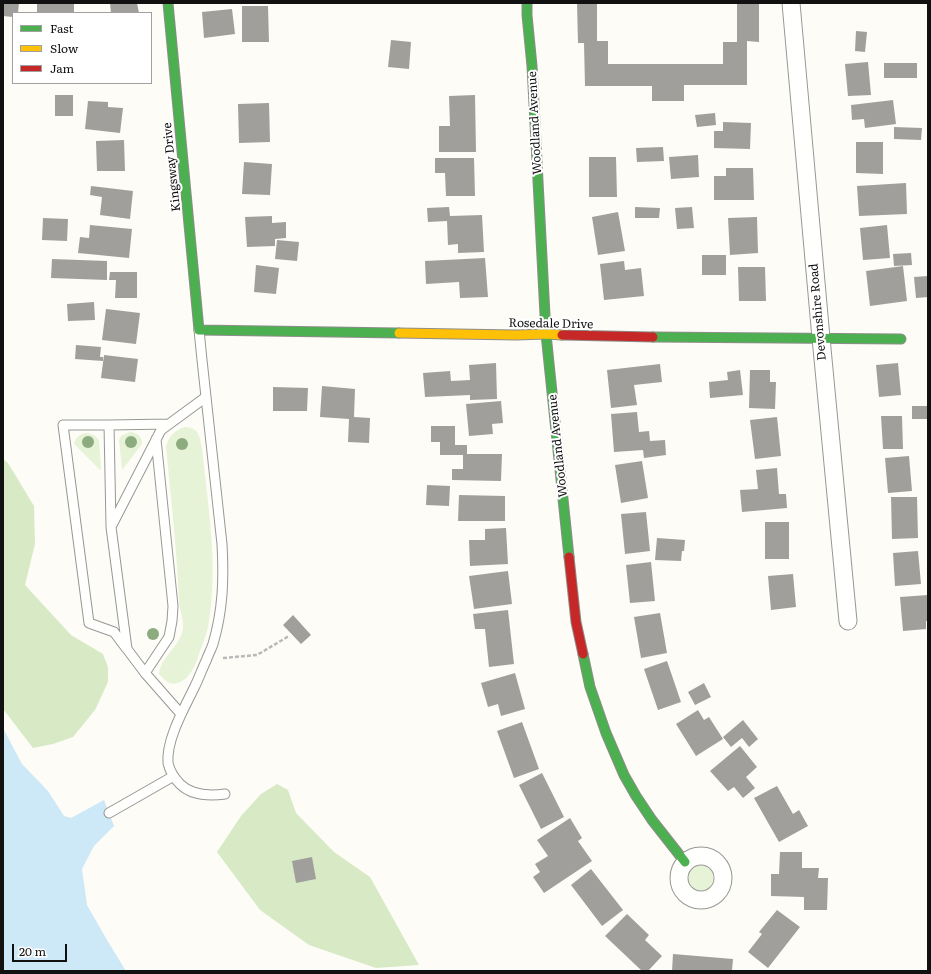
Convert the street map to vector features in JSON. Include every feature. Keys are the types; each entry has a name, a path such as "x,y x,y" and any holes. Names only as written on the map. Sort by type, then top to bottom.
{"street":[{"name":"Kingsway Drive","path":"168,3 199,330"},
{"name":"Woodland Avenue","path":"527,3 532,66 546,334 576,622 590,687 606,733 624,775 652,820 685,862"},
{"name":"Devonshire Road","path":"791,3 820,338 848,621"},
{"name":"Rosedale Drive","path":"199,330 902,339"}],"lane":[{"path":"199,330 222,544 224,569 223,594 220,617 212,645 173,734 168,763 172,777 182,786 195,793 209,796 226,794"},
{"path":"111,526 161,430 206,397"},
{"path":"169,424 63,425 89,623 114,632 145,673 181,714"},
{"path":"109,425 111,526 127,649"},
{"path":"145,673 169,637 173,606 156,439"},
{"path":"109,813 172,777"}],"path":[{"path":"207,659 257,655 289,636"}],"green space":[{"path":"184,427 193,429 198,433 202,448 213,560 213,582 208,627 196,664 186,679 172,684 159,674 164,661 180,639 183,626 179,602 166,447 168,440 172,435 177,430"},
{"path":"130,432 139,435 142,439 142,444 122,470 119,440 121,436"},
{"path":"85,433 93,435 99,440 100,470 74,444 78,437"},
{"path":"3,459 8,463 34,506 35,544 25,585 71,635 103,654 108,667 108,682 95,710 73,737 53,744 33,748 3,709"},
{"path":"277,784 288,790 296,813 334,852 370,877 419,965 376,968 309,945 260,910 217,852 241,816 261,794"},
{"path":"700,865 709,869 713,878 709,887 700,891 691,887 687,878 691,869"}],"water":[{"path":"3,728 22,764 48,791 64,816 71,818 104,800 114,826 94,846 82,869 87,905 126,971 3,971"}],"building":[{"path":"3,3 19,3 18,12 12,12 12,17 3,16"},
{"path":"37,3 74,3 74,12 37,12"},
{"path":"110,3 137,3 139,12 111,12"},
{"path":"577,3 597,3 597,41 608,41 608,64 723,64 723,42 737,42 737,3 759,3 759,42 747,41 747,85 684,85 684,101 652,101 652,86 585,86 584,43 578,43"},
{"path":"242,6 268,6 269,42 242,42"},
{"path":"232,9 235,34 204,38 202,12"},
{"path":"856,31 867,32 865,52 855,51"},
{"path":"391,40 411,42 409,69 388,67"},
{"path":"868,62 871,95 848,96 845,64"},
{"path":"884,63 917,63 917,78 884,78"},
{"path":"55,95 73,95 73,116 55,116"},
{"path":"475,95 476,152 439,152 439,126 450,126 449,96"},
{"path":"893,100 896,124 865,128 864,119 852,120 851,105"},
{"path":"88,101 108,102 108,107 123,108 120,133 85,129"},
{"path":"269,103 270,142 239,143 238,104"},
{"path":"715,113 716,125 697,127 695,115"},
{"path":"723,122 751,123 750,149 714,148 714,131 723,131"},
{"path":"894,127 922,128 921,140 894,139"},
{"path":"124,140 125,171 97,171 96,141"},
{"path":"856,142 883,142 883,174 856,173"},
{"path":"663,147 664,161 637,162 636,148"},
{"path":"698,155 699,177 671,179 669,157"},
{"path":"589,157 616,157 617,197 589,197"},
{"path":"435,158 474,158 475,196 446,196 445,173 435,173"},
{"path":"244,162 272,164 270,195 242,194"},
{"path":"726,168 753,168 754,200 714,200 714,176 726,176"},
{"path":"906,183 907,214 859,216 857,186"},
{"path":"91,186 133,191 130,219 100,215 102,197 90,195"},
{"path":"449,207 450,216 482,215 484,252 458,253 458,244 448,245 447,221 428,222 427,208"},
{"path":"635,207 660,208 659,218 635,218"},
{"path":"692,207 694,228 677,229 675,208"},
{"path":"618,212 625,251 598,255 592,217"},
{"path":"272,216 272,223 286,222 286,238 275,239 275,246 247,247 245,217"},
{"path":"757,217 758,253 730,255 728,218"},
{"path":"43,218 68,219 67,241 42,240"},
{"path":"90,225 132,229 129,258 78,253 80,237 89,238"},
{"path":"887,225 890,258 863,260 860,228"},
{"path":"277,240 299,242 297,261 275,259"},
{"path":"911,253 912,265 894,266 893,254"},
{"path":"702,255 726,255 726,275 702,275"},
{"path":"485,258 488,297 460,298 459,282 426,284 425,261"},
{"path":"52,259 107,261 107,280 51,278"},
{"path":"624,261 625,270 641,268 644,296 604,300 600,264"},
{"path":"256,265 279,268 276,294 254,292"},
{"path":"903,266 907,301 870,306 866,271"},
{"path":"738,267 765,267 766,301 739,301"},
{"path":"110,272 137,272 137,298 115,298 116,280 109,280"},
{"path":"928,276 928,297 916,298 914,277"},
{"path":"94,302 95,320 68,321 67,304"},
{"path":"106,309 140,313 136,344 102,340"},
{"path":"76,345 101,347 100,357 103,357 103,361 75,359"},
{"path":"104,355 138,359 135,382 101,378"},
{"path":"496,363 497,399 470,400 470,395 425,397 423,373 450,371 451,381 470,380 469,365"},
{"path":"898,363 901,395 879,397 876,365"},
{"path":"660,364 662,382 634,385 637,405 611,408 607,370"},
{"path":"740,370 743,395 710,398 709,382 728,380 727,372"},
{"path":"750,370 770,370 770,382 776,382 775,409 749,408"},
{"path":"322,386 355,389 354,417 370,418 369,443 348,442 349,419 320,417"},
{"path":"273,387 308,388 307,411 273,411"},
{"path":"501,401 503,423 492,424 493,434 469,436 466,404"},
{"path":"912,406 928,406 928,419 912,419"},
{"path":"637,412 639,432 649,431 650,441 665,440 666,455 644,458 643,450 614,452 611,414"},
{"path":"881,416 902,416 903,449 883,449"},
{"path":"777,417 781,456 755,459 750,420"},
{"path":"431,426 455,426 455,445 467,445 467,454 502,454 501,481 452,480 452,469 463,469 463,455 440,455 440,442 431,442"},
{"path":"909,456 912,491 888,493 885,458"},
{"path":"642,461 648,498 621,503 615,465"},
{"path":"777,468 779,494 786,494 787,508 742,512 740,490 758,489 756,470"},
{"path":"427,485 450,486 449,506 426,505"},
{"path":"459,495 505,496 505,521 458,521"},
{"path":"891,497 917,497 918,538 892,539"},
{"path":"646,512 650,551 625,554 621,514"},
{"path":"765,522 789,522 789,559 765,559"},
{"path":"506,528 508,564 470,566 469,540 485,540 485,529"},
{"path":"657,538 685,540 681,561 655,560"},
{"path":"918,551 921,584 895,586 893,553"},
{"path":"651,562 655,601 630,603 626,565"},
{"path":"508,571 512,604 474,609 469,576"},
{"path":"793,574 796,607 771,610 768,576"},
{"path":"928,595 928,621 926,621 926,629 903,631 900,597"},
{"path":"508,610 514,664 489,667 485,629 475,629 473,614"},
{"path":"660,613 667,653 641,658 634,617"},
{"path":"293,615 311,635 301,644 283,625"},
{"path":"667,661 681,702 658,710 644,669"},
{"path":"515,673 525,709 501,716 498,704 488,707 481,683"},
{"path":"704,683 711,697 695,705 688,692"},
{"path":"698,710 704,720 709,717 723,739 696,756 676,724"},
{"path":"743,720 758,739 749,747 742,738 731,747 723,737"},
{"path":"522,722 539,769 514,778 497,731"},
{"path":"740,746 757,767 746,777 755,788 743,798 734,787 728,791 710,771"},
{"path":"542,773 564,817 541,829 519,785"},
{"path":"777,786 793,814 799,810 808,826 779,842 754,798"},
{"path":"570,818 582,838 578,841 592,861 544,893 533,877 540,872 535,864 548,856 537,840"},
{"path":"780,852 802,852 802,868 819,868 818,878 828,878 827,910 804,910 804,897 771,896 771,874 779,874"},
{"path":"312,857 316,879 296,883 292,861"},
{"path":"591,869 623,910 602,926 571,885"},
{"path":"777,910 800,927 768,968 748,952 762,934 759,932"},
{"path":"627,914 649,935 645,940 662,956 648,971 642,971 605,936"},
{"path":"673,954 733,959 732,971 672,971"}],"traffic: fast":[{"path":"168,3 199,330 399,333"},
{"path":"527,3 532,66 546,334 569,557"},
{"path":"653,337 901,339"},
{"path":"583,654 590,687 606,733 624,775 652,820 685,862"}],"traffic: slow":[{"path":"399,333 562,335"}],"traffic: jam":[{"path":"562,335 653,337"},
{"path":"569,557 576,622 583,654"}]}
